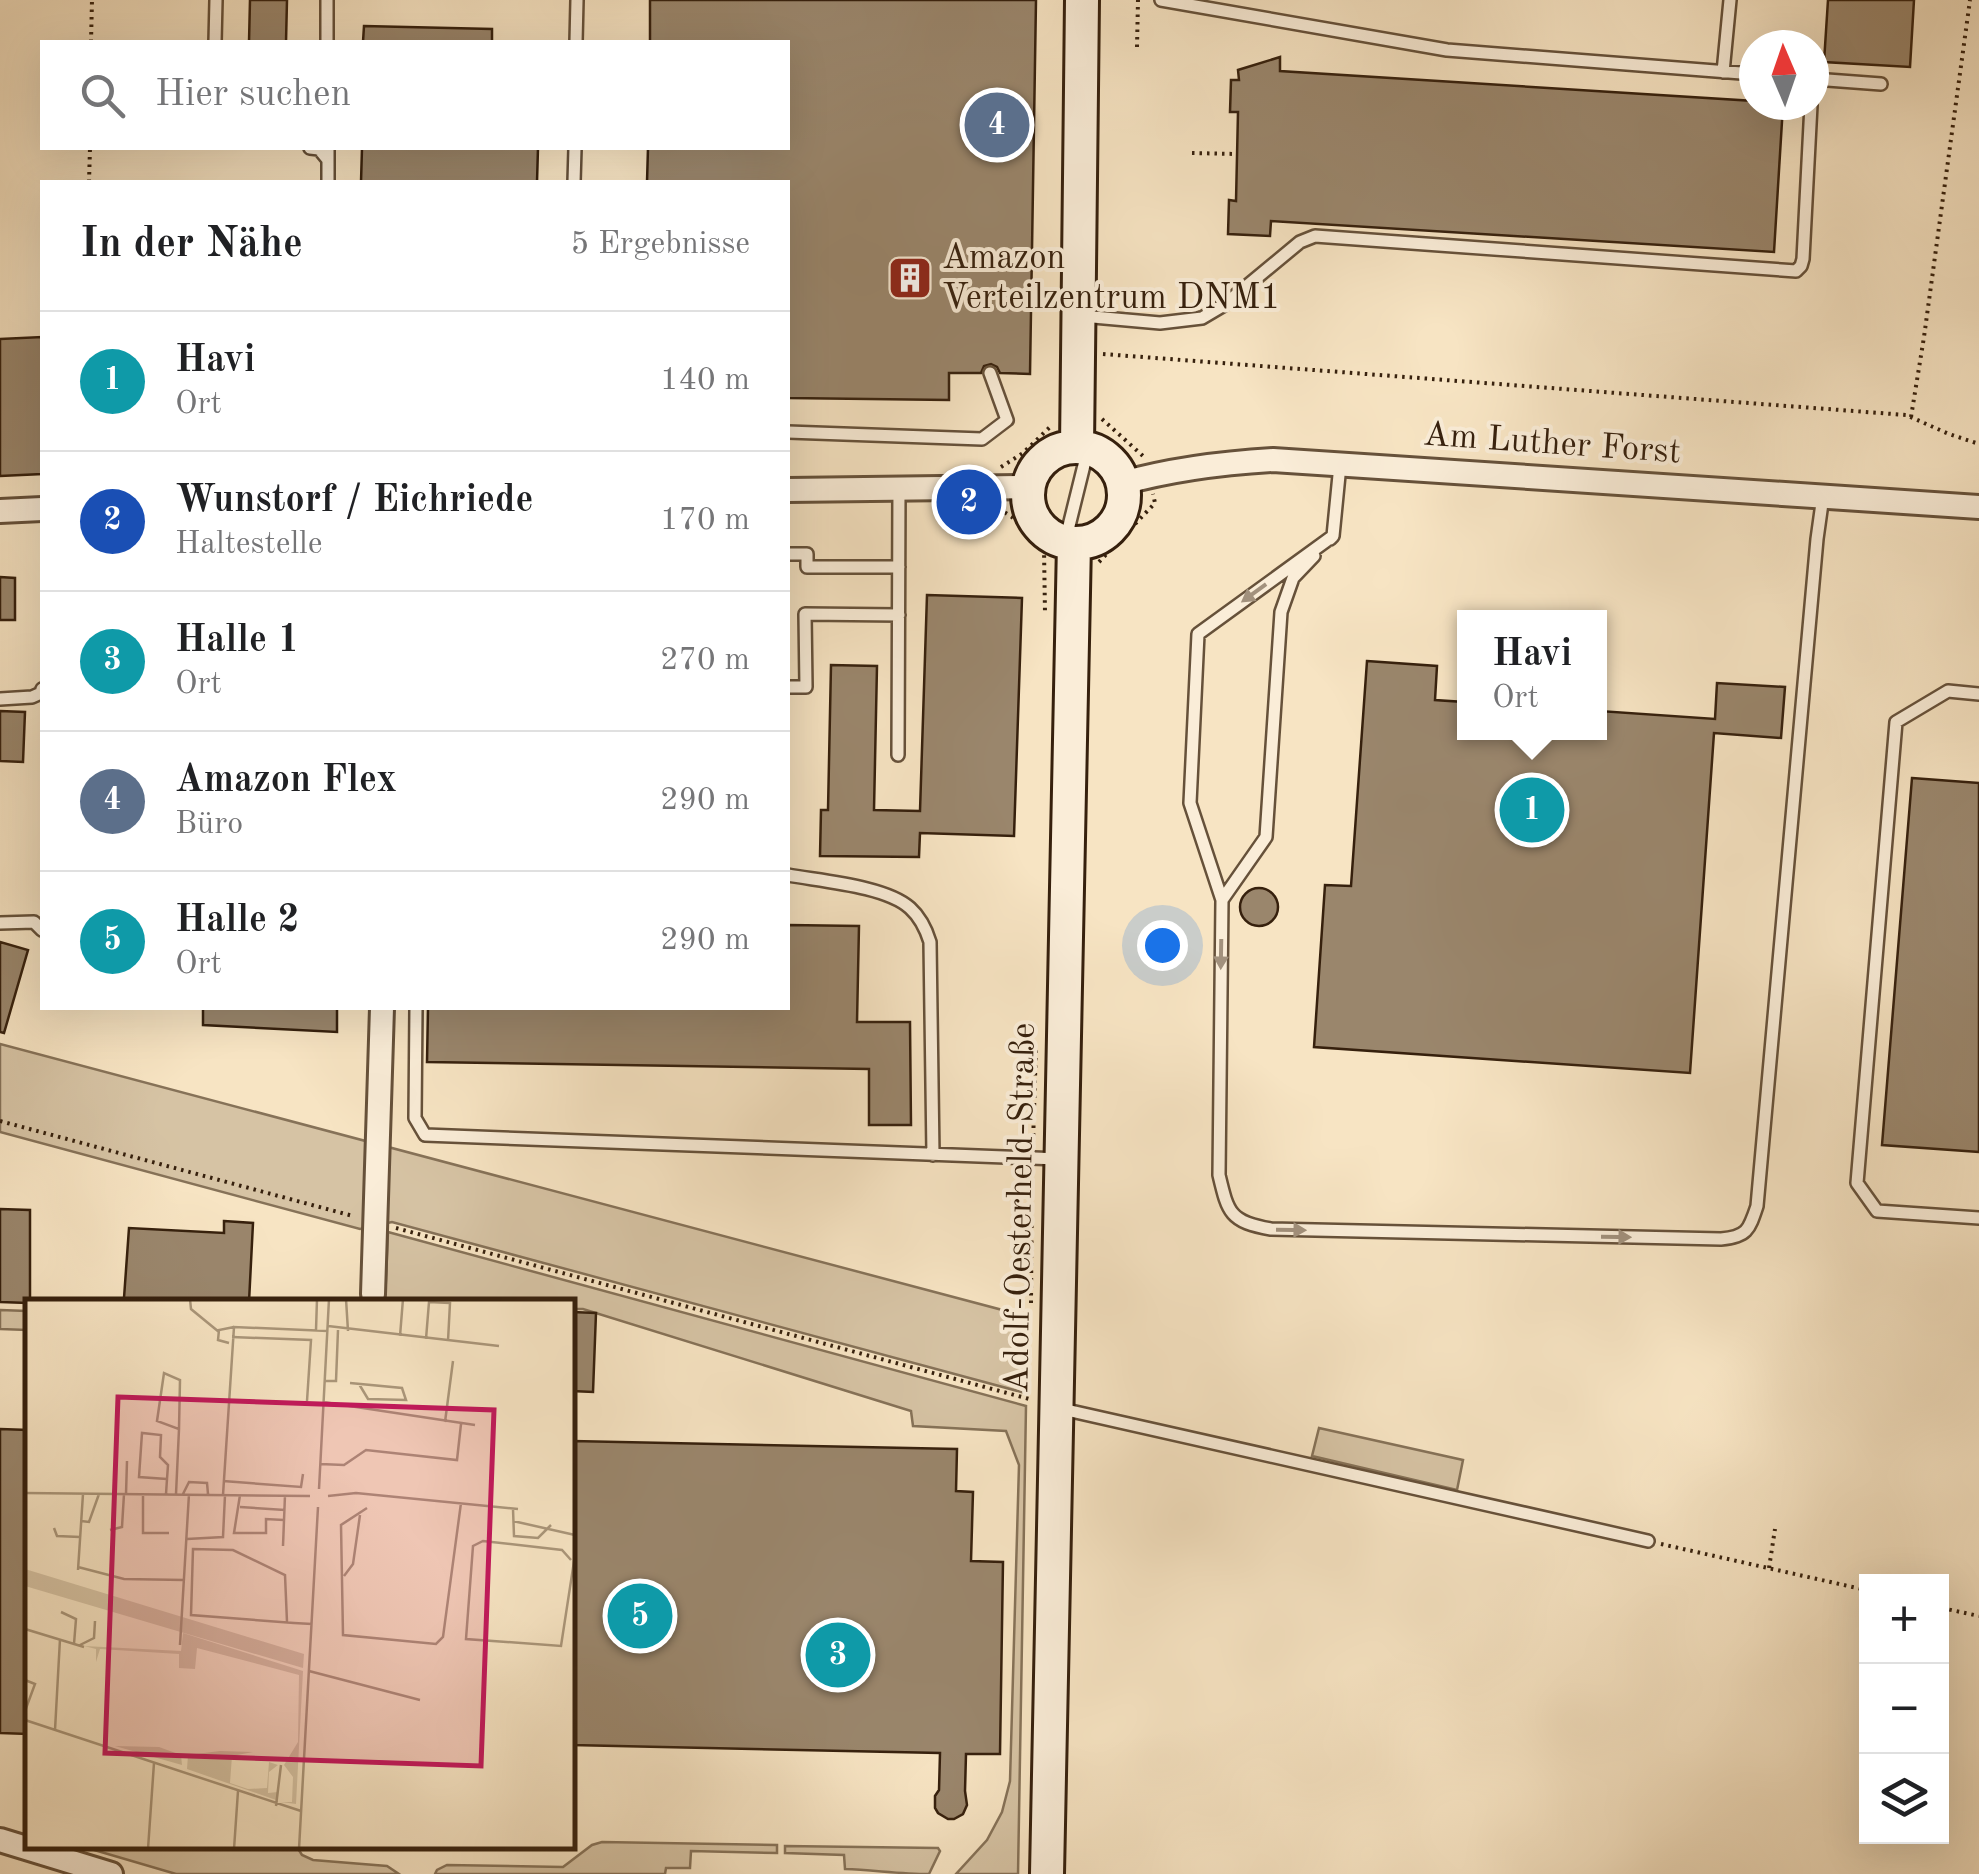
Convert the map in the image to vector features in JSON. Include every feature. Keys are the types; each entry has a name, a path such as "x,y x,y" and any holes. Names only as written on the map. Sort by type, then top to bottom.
{"street":[{"path":"1082,0 1078,354 1083,448"},
{"path":"790,490 1014,487 1054,452 1083,448 1110,461 1123,483 1124,498 1114,525 1103,536 1070,543 1040,528 1028,502 1014,487"},
{"name":"Am Luther Forst","path":"1123,483 1173,470 1273,460 1979,507"},
{"path":"0,510 40,509"},
{"name":"Adolf-Oesterheld-Straße","path":"1047,1874 1070,543"},
{"path":"373,1294 382,1010"},
{"path":"0,1840 25,1848"},
{"path":"29,1849 111,1874"}],"lane":[{"path":"215,40 216,0"},
{"path":"327,0 327,40"},
{"path":"576,40 577,0"},
{"path":"1161,0 1447,50 1739,73"},
{"path":"1723,72 1730,0"},
{"path":"1829,79 1882,84"},
{"path":"1078,316 1160,323 1202,318 1224,305 1300,242 1316,236 1796,271 1803,259 1810,120"},
{"path":"574,180 575,150"},
{"path":"328,154 328,180"},
{"path":"790,432 982,439 1007,420 990,373"},
{"path":"1070,543 1083,448"},
{"path":"1222,900 1266,837 1281,612 1293,578 1333,536 1340,465"},
{"path":"898,754 900,488"},
{"path":"1333,536 1198,634 1190,803 1222,900 1218,1175 1230,1212 1247,1225 1271,1229 1735,1238 1748,1228 1757,1206 1824,496"},
{"path":"790,554 807,554 807,567 899,567"},
{"path":"790,687 806,686 805,614 899,615"},
{"path":"1979,694 1948,691 1896,722 1856,1183 1877,1211 1979,1218"},
{"path":"0,699 40,693"},
{"path":"790,876 893,896 911,908 924,925 930,942 932,1156"},
{"path":"0,923 34,922 40,928"},
{"path":"416,1010 414,1118 424,1135 1062,1159"},
{"path":"1057,1408 1648,1541"}],"path":[{"path":"91,40 92,0"},
{"path":"1137,47 1138,0"},
{"path":"1911,417 1970,0"},
{"path":"90,150 90,180"},
{"path":"1192,153 1237,154"},
{"path":"1078,354 1847,410 1911,417 1979,444"},
{"path":"1014,487 1001,510 1044,549 1045,610"},
{"path":"0,1121 1057,1408"},
{"path":"1768,1568 1775,1529"},
{"path":"1648,1541 1859,1588"},
{"path":"1949,1610 1979,1616"}],"shaded area":[{"path":"0,1044 1025,1316 1025,1393 392,1222 360,1229 0,1132"},
{"path":"388,1232 1026,1406 1018,1874 956,1874 987,1840 1002,1812 1010,1781 1019,1465 1006,1431 913,1426 911,1411 575,1309 575,1299 385,1299"},
{"path":"0,1310 25,1311 25,1330 0,1329"},
{"path":"1319,1428 1463,1460 1457,1490 1312,1456"},
{"path":"602,1842 777,1845 777,1853 691,1851 690,1868 666,1868 665,1874 435,1874 447,1865 563,1867"},
{"path":"785,1846 940,1851 929,1874 918,1874 845,1869 844,1855 785,1853"},
{"path":"91,1849 298,1849 313,1860 387,1866 399,1874 176,1874"}],"building":[{"path":"250,0 287,0 286,40 249,40"},
{"name":"Amazon Verteilzentrum DNM1","path":"650,0 1036,0 1030,374 1000,373 991,364 984,366 981,373 949,373 949,400 790,398 790,180 647,180 648,150 790,150 790,40 650,40"},
{"path":"1828,0 1914,0 1910,67 1829,62"},
{"path":"364,26 492,29 492,40 363,40"},
{"path":"1280,57 1280,71 1739,100 1739,120 1782,120 1774,252 1271,221 1270,236 1228,234 1229,200 1236,201 1238,112 1230,112 1231,80 1239,80 1238,70"},
{"path":"362,150 538,150 537,180 361,180"},
{"path":"40,337 40,474 0,476 0,339"},
{"path":"0,577 15,578 15,620 0,620"},
{"path":"927,595 1022,598 1014,836 920,833 919,857 820,856 821,810 828,810 831,665 877,666 874,810 920,811"},
{"path":"1367,661 1437,666 1435,700 1457,702 1457,740 1607,740 1607,711 1715,719 1717,683 1785,687 1781,738 1714,733 1690,1073 1314,1047 1325,885 1351,886"},
{"path":"0,711 25,712 23,762 0,761"},
{"path":"1912,778 1979,783 1979,1152 1882,1145"},
{"path":"1259,888 1272,894 1278,907 1272,920 1259,926 1246,920 1240,907 1246,894"},
{"path":"790,925 859,926 857,1022 910,1022 911,1125 869,1125 869,1069 427,1062 428,1010 790,1010"},
{"path":"0,942 28,950 4,1033 0,1032"},
{"path":"203,1010 337,1010 337,1032 203,1025"},
{"path":"0,1209 30,1210 30,1299 25,1299 25,1303 0,1302"},
{"path":"224,1221 253,1223 249,1299 124,1298 129,1228 224,1233"},
{"path":"575,1312 596,1313 593,1392 575,1391"},
{"path":"0,1429 25,1430 25,1734 0,1733"},
{"path":"575,1441 957,1449 956,1491 973,1492 971,1561 1003,1562 1000,1754 966,1754 967,1805 963,1814 954,1819 948,1819 935,1808 940,1753 575,1745"}],"place":[{"name":"Amazon Flex","path":"997,125"},
{"name":"Amazon Verteilzentrum DNM1","path":"910,278"},
{"name":"Wunstorf / Eichriede","path":"969,502"},
{"name":"Havi","path":"1532,810"},
{"name":"Halle 2","path":"640,1616"},
{"name":"Halle 1","path":"838,1655"}]}
